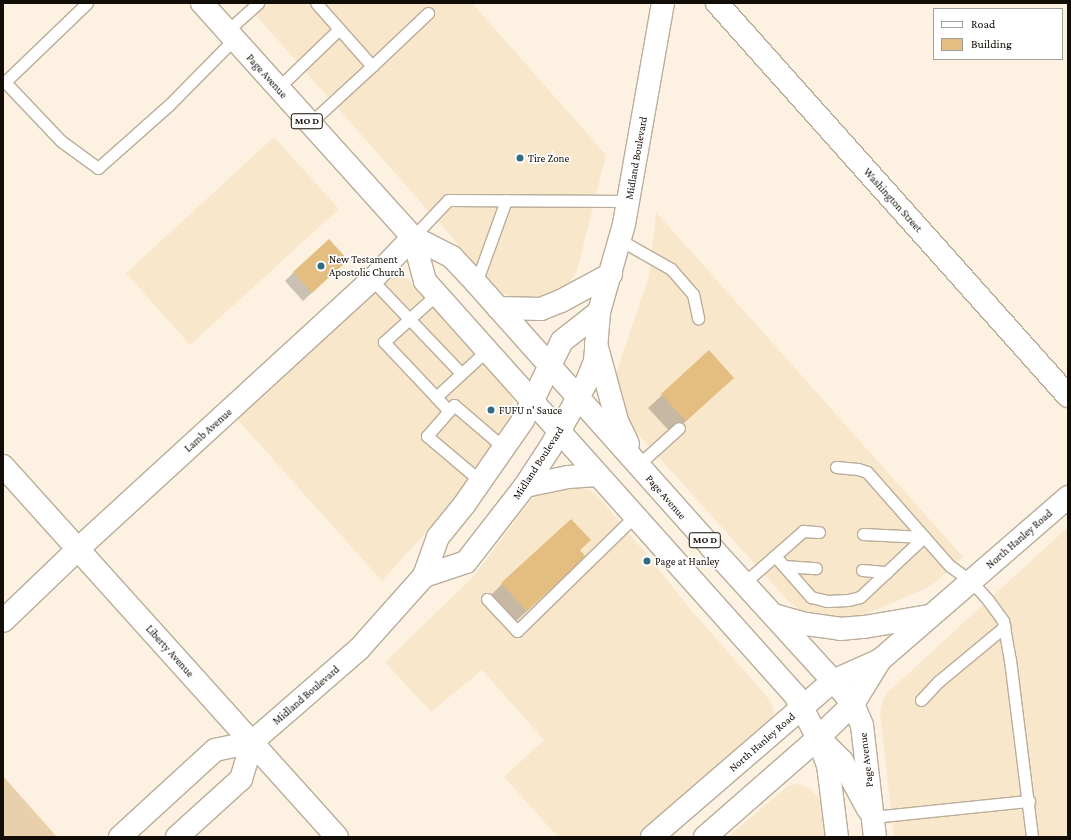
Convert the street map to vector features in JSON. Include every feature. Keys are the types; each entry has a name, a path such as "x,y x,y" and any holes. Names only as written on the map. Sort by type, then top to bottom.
{"main road":[{"name":"Page Avenue","path":"202,3 309,124 413,237 452,257 852,704 862,725 874,827"},
{"name":"Midland Boulevard","path":"424,576 466,562 525,486 559,432 578,398 595,361 599,312 620,240 664,3"},
{"name":"Washington Street","path":"717,3 1068,396"},
{"name":"Page Avenue","path":"413,237 425,281 784,682 802,708 818,738 828,765 837,837"},
{"name":"Lamb Avenue","path":"3,621 78,549 372,280 413,237"},
{"path":"498,308 541,309 562,301 611,274"},
{"name":"Midland Boulevard","path":"120,837 215,750 252,742 359,649 424,576 438,537 483,479 533,403 549,365 562,341 599,312"},
{"path":"596,344 617,421 638,465"},
{"name":"Liberty Avenue","path":"3,466 337,837"},
{"path":"525,486 568,477 598,475"},
{"name":"North Hanley Road","path":"705,837 818,738 852,704 880,660 1068,496"},
{"path":"773,614 806,624 840,629 864,627 930,616"},
{"name":"North Hanley Road","path":"652,837 833,681 880,660"},
{"path":"782,725 800,727 818,738 842,761 874,827"},
{"path":"177,837 241,779 252,742"}],"lane":[{"path":"87,3 5,82 61,141 98,168 169,105 258,3"},
{"path":"316,3 372,66"},
{"path":"309,124 428,13"},
{"path":"278,88 339,28"},
{"path":"413,237 448,200 628,201"},
{"path":"476,283 506,200"},
{"path":"620,240 671,269 693,294 698,318"},
{"path":"372,280 461,373"},
{"path":"437,294 384,342 448,410"},
{"path":"436,397 486,350"},
{"path":"483,479 472,474 427,436 454,404 495,440 505,446"},
{"path":"638,465 679,428"},
{"path":"836,467 858,469 867,472 950,566 971,581 991,603 1003,621 1010,660 1029,801 1032,837"},
{"path":"487,599 517,631 635,516"},
{"path":"744,583 803,531 819,532"},
{"path":"863,534 924,537"},
{"path":"775,556 811,597 827,601 848,600 860,597 924,537"},
{"path":"784,566 816,568"},
{"path":"862,570 886,572"},
{"path":"921,700 939,681 1004,627"},
{"path":"874,827 1029,801"}],"shaded area":[{"path":"245,3 472,3 606,155 577,271 563,291 533,301 511,297 500,292"},
{"path":"274,137 339,209 190,345 126,273"},
{"path":"656,212 963,557 933,584 923,590 855,619 809,616 790,603 625,418 616,387 617,371 649,276"},
{"path":"400,274 410,281 506,389 512,398 515,418 473,480 382,581 237,419 392,276"},
{"path":"559,485 583,487 596,494 690,609 764,693 772,704 775,716 771,726 639,837 558,837 504,777 544,740 482,670 431,712 385,662 474,576 530,501 542,489"},
{"path":"1068,527 1068,837 894,837 880,713 883,699 888,692"},
{"path":"3,776 57,837 3,837"},
{"path":"799,784 809,788 818,797 823,810 825,837 728,837 789,785"}],"building":[{"name":"New Testament Apostolic Church","path":"329,239 348,260 312,293 293,272"},
{"path":"709,350 734,378 686,421 661,394"},
{"path":"571,519 591,540 580,550 586,557 527,611 501,583"}],"place":[{"name":"Tire Zone","path":"520,158"},
{"name":"New Testament Apostolic Church","path":"321,266"},
{"name":"FUFU n' Sauce","path":"491,410"},
{"name":"Page at Hanley","path":"647,561"}]}
